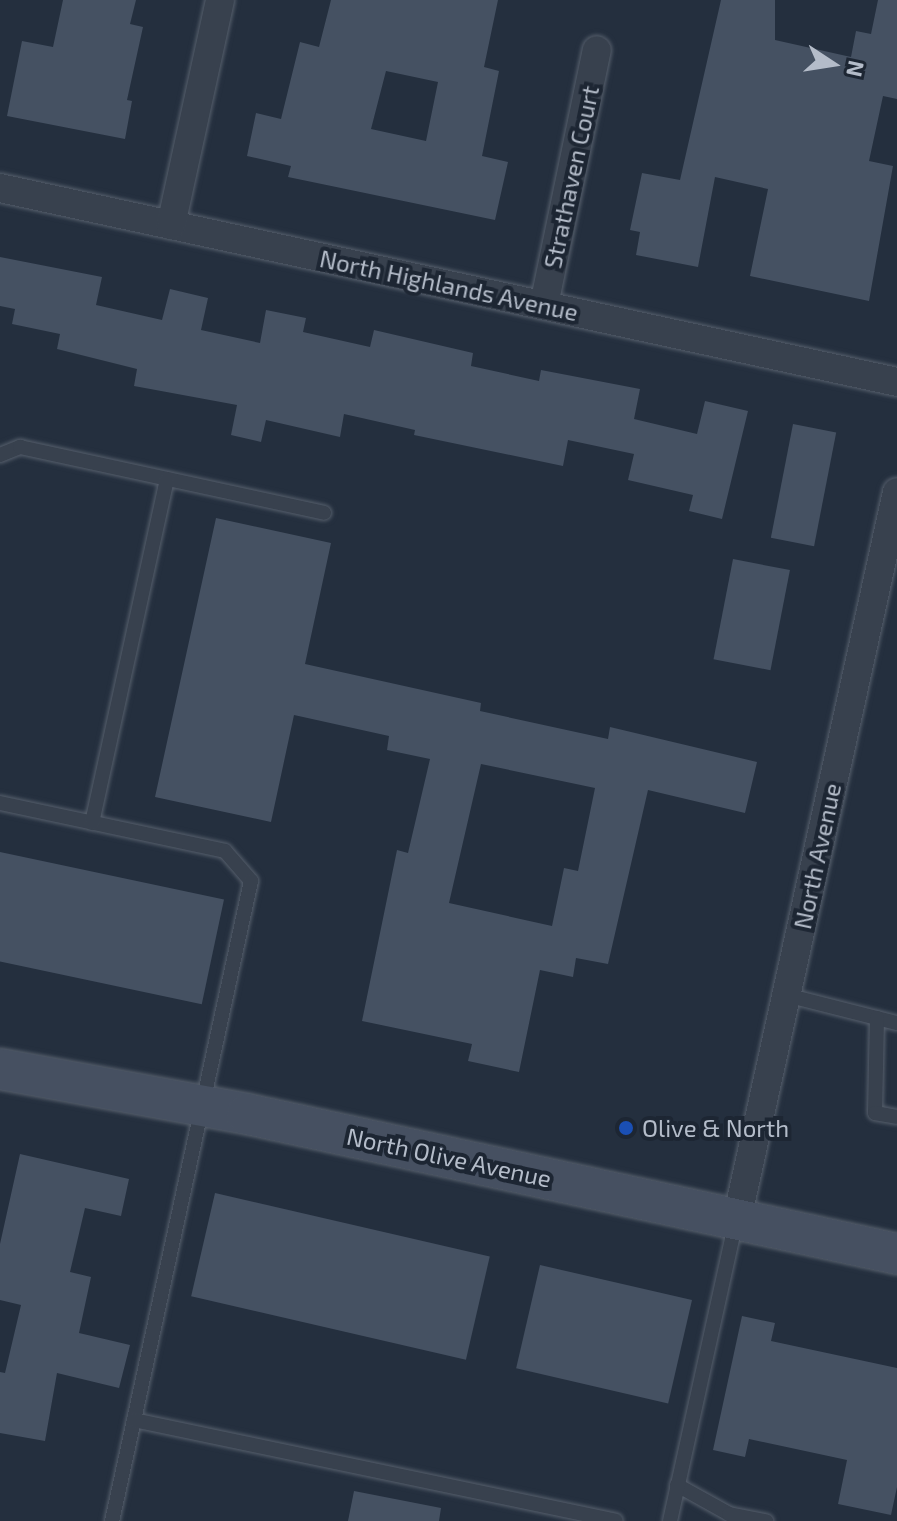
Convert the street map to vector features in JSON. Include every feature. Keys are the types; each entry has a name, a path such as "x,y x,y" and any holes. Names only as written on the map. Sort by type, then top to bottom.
{"street":[{"path":"171,225 220,0"},
{"name":"Strathaven Court","path":"544,305 597,50"},
{"name":"North Highlands Avenue","path":"0,188 897,382"},
{"name":"North Avenue","path":"737,1219 786,995 890,558 897,492"},
{"name":"North Olive Avenue","path":"0,1069 201,1105 897,1254"}],"lane":[{"path":"0,455 20,447 324,513"},
{"path":"92,823 167,479"},
{"path":"0,803 225,851 251,881 112,1521"},
{"path":"786,995 897,1023"},
{"path":"877,1018 875,1113 897,1117"},
{"path":"670,1521 737,1219"},
{"path":"134,1420 616,1521"},
{"path":"677,1485 729,1514 766,1521"}],"building":[{"path":"63,0 136,0 130,24 143,27 127,100 132,101 125,139 7,116 22,41 53,47"},
{"path":"331,0 498,0 484,67 499,71 482,156 508,162 495,220 288,177 291,166 247,156 256,113 281,119 300,42 319,47","holes":["386,71 438,82 426,141 371,129"]},
{"path":"721,0 775,0 775,40 851,57 856,31 871,34 878,0 897,0 897,99 883,96 869,161 893,166 869,301 750,276 768,189 715,177 698,267 636,255 640,232 630,230 642,173 680,180"},
{"path":"0,257 102,277 96,305 162,320 170,289 208,298 201,330 260,343 266,310 306,318 303,332 370,347 374,330 473,353 471,366 539,381 541,370 640,389 634,419 697,434 705,401 748,411 722,519 689,511 693,495 628,480 634,454 568,440 563,466 414,435 415,430 344,414 340,437 266,420 261,442 231,435 237,405 134,386 137,369 57,349 60,334 12,324 15,309 0,306"},
{"path":"793,424 836,432 814,546 771,538"},
{"path":"216,518 331,543 305,664 481,703 480,711 608,739 610,727 757,762 745,813 648,790 608,964 576,958 573,977 540,970 519,1072 468,1061 472,1044 362,1021 397,850 408,853 430,759 387,750 389,736 294,715 271,822 155,797","holes":["481,764 595,788 578,871 564,868 552,926 449,903"]},
{"path":"733,559 790,570 770,670 714,659"},
{"path":"0,852 224,900 202,1004 0,961"},
{"path":"20,1154 129,1179 121,1216 85,1208 70,1272 91,1277 79,1333 130,1345 119,1388 57,1373 45,1441 0,1433 0,1372 5,1373 21,1305 0,1300 0,1244"},
{"path":"215,1193 490,1256 466,1360 191,1296"},
{"path":"540,1265 692,1300 668,1403 516,1368"},
{"path":"742,1316 775,1323 771,1341 897,1368 897,1487 891,1515 838,1504 847,1460 749,1439 745,1457 713,1450"},
{"path":"354,1491 441,1508 439,1521 348,1521"}],"place":[{"name":"Olive & North","path":"626,1128"}]}
